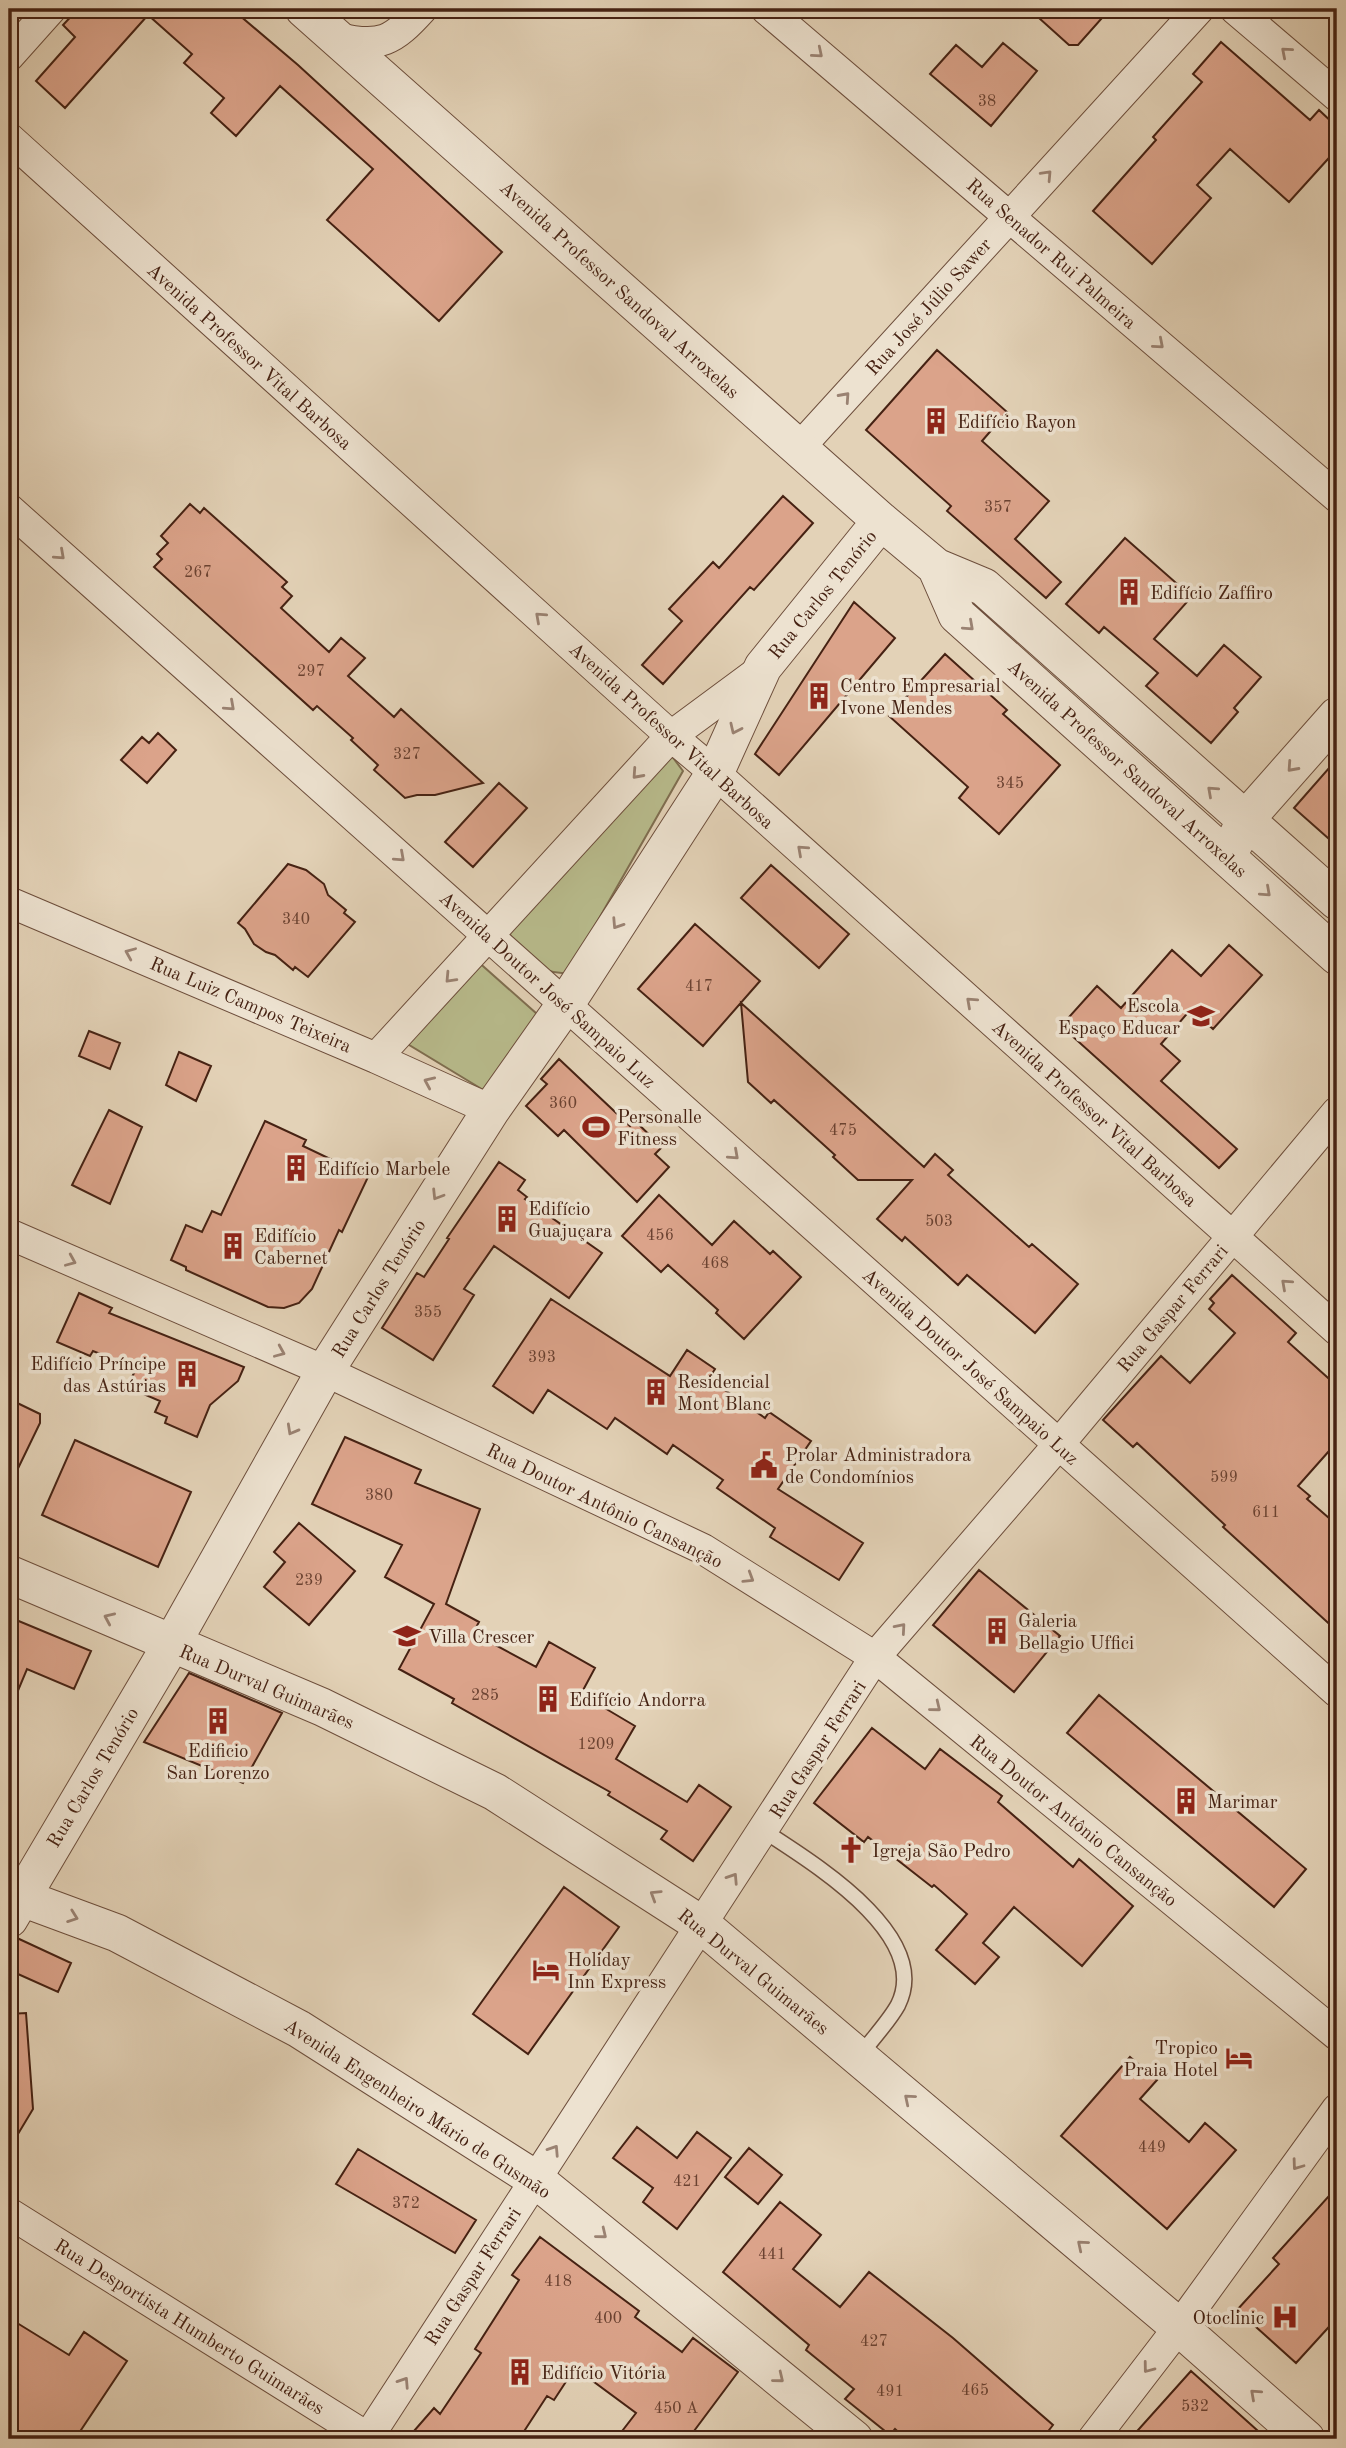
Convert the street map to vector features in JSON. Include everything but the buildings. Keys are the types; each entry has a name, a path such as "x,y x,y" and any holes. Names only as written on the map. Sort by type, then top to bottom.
{"street":[{"path":"9,56 51,9"},
{"name":"Avenida Professor Sandoval Arroxelas","path":"304,9 881,521 936,567 984,587 1337,901"},
{"path":"338,38 363,44 379,42 401,32 422,9"},
{"name":"Rua Senador Rui Palmeira","path":"766,9 1337,497"},
{"name":"Rua José Júlio Sawer","path":"799,448 1199,9"},
{"path":"1235,9 1337,96"},
{"path":"401,32 395,69 408,100"},
{"name":"Avenida Professor Vital Barbosa","path":"9,138 671,736 1337,1330"},
{"name":"Avenida Doutor José Sampaio Luz","path":"9,509 1337,1692"},
{"name":"Rua Carlos Tenório","path":"376,1058 671,736 763,667 881,521"},
{"name":"Avenida Professor Sandoval Arroxelas","path":"936,567 957,615 1337,956"},
{"name":"Rua Carlos Tenório","path":"13,1903 171,1645 325,1371 491,1110 565,1005 715,773 763,667"},
{"path":"1231,861 1235,840 1245,820 1337,716"},
{"name":"Rua Luiz Campos Teixeira","path":"9,902 376,1058 491,1110"},
{"name":"Rua Gaspar Ferrari","path":"369,2439 875,1657 1059,1444 1337,1112"},
{"name":"Rua Doutor Antônio Cansanção","path":"9,1234 325,1371 703,1549 875,1657 1337,2035"},
{"name":"Rua Durval Guimarães","path":"9,1574 322,1707 495,1792 702,1924 1179,2327 1306,2439"},
{"name":"Avenida Engenheiro Mário de Gusmão","path":"13,1903 117,1933 299,2029 535,2179 854,2439"},
{"path":"1093,2439 1179,2327 1337,2109"},
{"name":"Rua Desportista Humberto Guimarães","path":"9,2213 369,2439"}],"lane":[{"path":"764,1831 844,1889 875,1916 891,1935 903,1971 902,1990 898,2004 859,2057"}],"green space":[{"path":"671,755 683,771 568,973 557,973 538,966 515,945 507,925"},
{"path":"475,959 537,1014 485,1091 401,1040"}],"place":[{"name":"Edifício Rayon","path":"936,421"},
{"name":"Edifício Zaffiro","path":"1129,592"},
{"name":"Centro Empresarial Ivone Mendes","path":"819,696"},
{"name":"Escola Espaço Educar","path":"1201,1016"},
{"name":"Personalle Fitness","path":"596,1127"},
{"name":"Edifício Marbele","path":"296,1168"},
{"name":"Edifício Guajuçara","path":"507,1219"},
{"name":"Edifício Cabernet","path":"233,1246"},
{"name":"Edifício Príncipe das Astúrias","path":"187,1374"},
{"name":"Residencial Mont Blanc","path":"656,1392"},
{"name":"Prolar Administradora de Condomínios","path":"764,1465"},
{"name":"Galeria Bellagio Uffici","path":"997,1631"},
{"name":"Villa Crescer","path":"407,1636"},
{"name":"Edifício Andorra","path":"548,1699"},
{"name":"Edificio San Lorenzo","path":"218,1721"},
{"name":"Marimar","path":"1186,1801"},
{"name":"Igreja São Pedro","path":"851,1850"},
{"name":"Holiday Inn Express","path":"546,1970"},
{"name":"Tropico Praia Hotel","path":"1239,2058"},
{"name":"Otoclinic","path":"1285,2317"},
{"name":"Edifício Vitória","path":"520,2372"}]}
